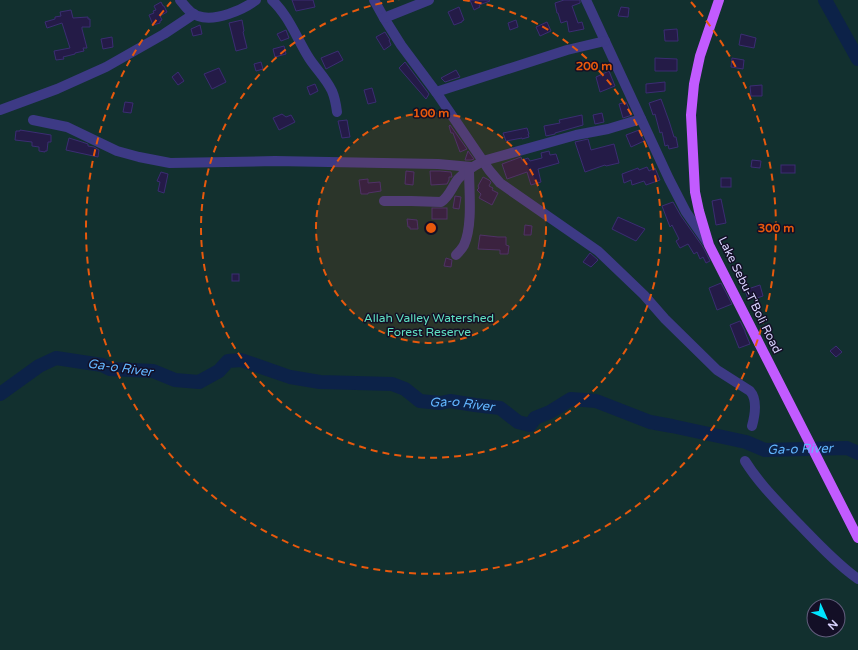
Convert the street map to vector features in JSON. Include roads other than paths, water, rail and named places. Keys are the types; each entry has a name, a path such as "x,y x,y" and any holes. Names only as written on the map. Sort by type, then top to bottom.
{"main road":[{"name":"Lake Sebu-T'Boli Road","path":"718,0 700,56 694,84 691,115 695,192 699,211 709,245 858,538"}],"street":[{"path":"180,0 188,10 194,14 199,17 208,18 229,14 248,6 256,0"},
{"path":"272,0 284,13 309,58 327,82 336,102 337,112"},
{"path":"374,0 401,45 436,92 489,170 500,183 598,251 644,295 665,320 717,370 750,391 755,398 752,426"},
{"path":"384,18 429,0"},
{"path":"586,0 669,179 686,212 709,245"},
{"path":"0,110 57,89 106,67 164,34 194,14"},
{"path":"436,92 567,50 605,41"},
{"path":"384,201 441,202 447,196 458,179 470,168 483,161 576,135 608,129 641,119"},
{"path":"33,120 67,127 117,151 170,163 283,161 438,164 470,168"},
{"path":"456,254 462,250 469,228 470,168"},
{"path":"745,461 768,490 827,552 858,579"}],"waterway":[{"path":"825,0 858,59"},
{"name":"Ga-o River","path":"0,394 39,366 56,358 102,365 110,369 153,371 175,380 199,382 219,371 228,361 241,360 290,377 320,382 392,384 405,389 420,401 440,403 450,401 500,408 518,422 530,425 535,418 550,412 571,399 596,401 650,422 746,442 765,450 847,448 858,453"}],"park label":[{"name":"Allah Valley Watershed Forest Reserve","path":"429,325"}]}
